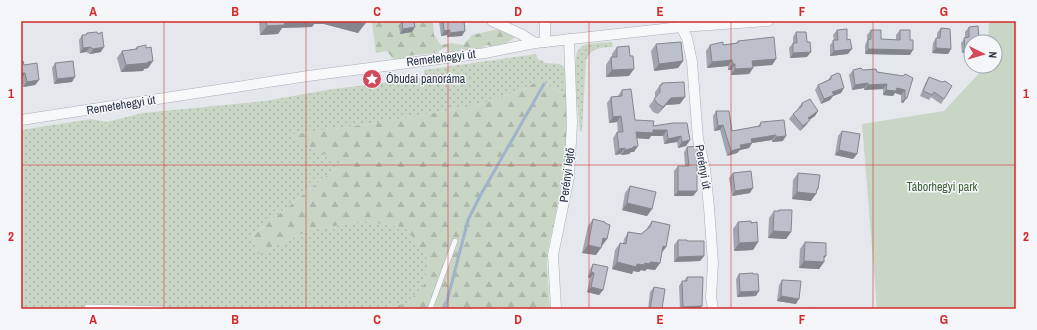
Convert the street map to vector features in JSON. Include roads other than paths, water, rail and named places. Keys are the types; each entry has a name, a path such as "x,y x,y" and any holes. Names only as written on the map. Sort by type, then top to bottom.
{"street":[{"path":"492,21 540,42 545,21"},
{"name":"Remetehegyi út","path":"21,120 308,76 485,53 540,42 682,24 768,21"},
{"name":"Perényi út","path":"682,24 687,38 692,62 698,139 705,169 714,263 711,296 713,309"},
{"name":"Perényi lejtő","path":"556,309 553,255 570,169 572,122 570,39"}],"lane":[{"path":"430,309 455,241"},
{"path":"87,307 167,309"}],"waterway":[{"path":"445,309 468,220 480,196 544,84"}],"place":[{"name":"Óbudai panoráma","path":"372,79"}],"park label":[{"name":"Táborhegyi park","path":"942,187"}]}
